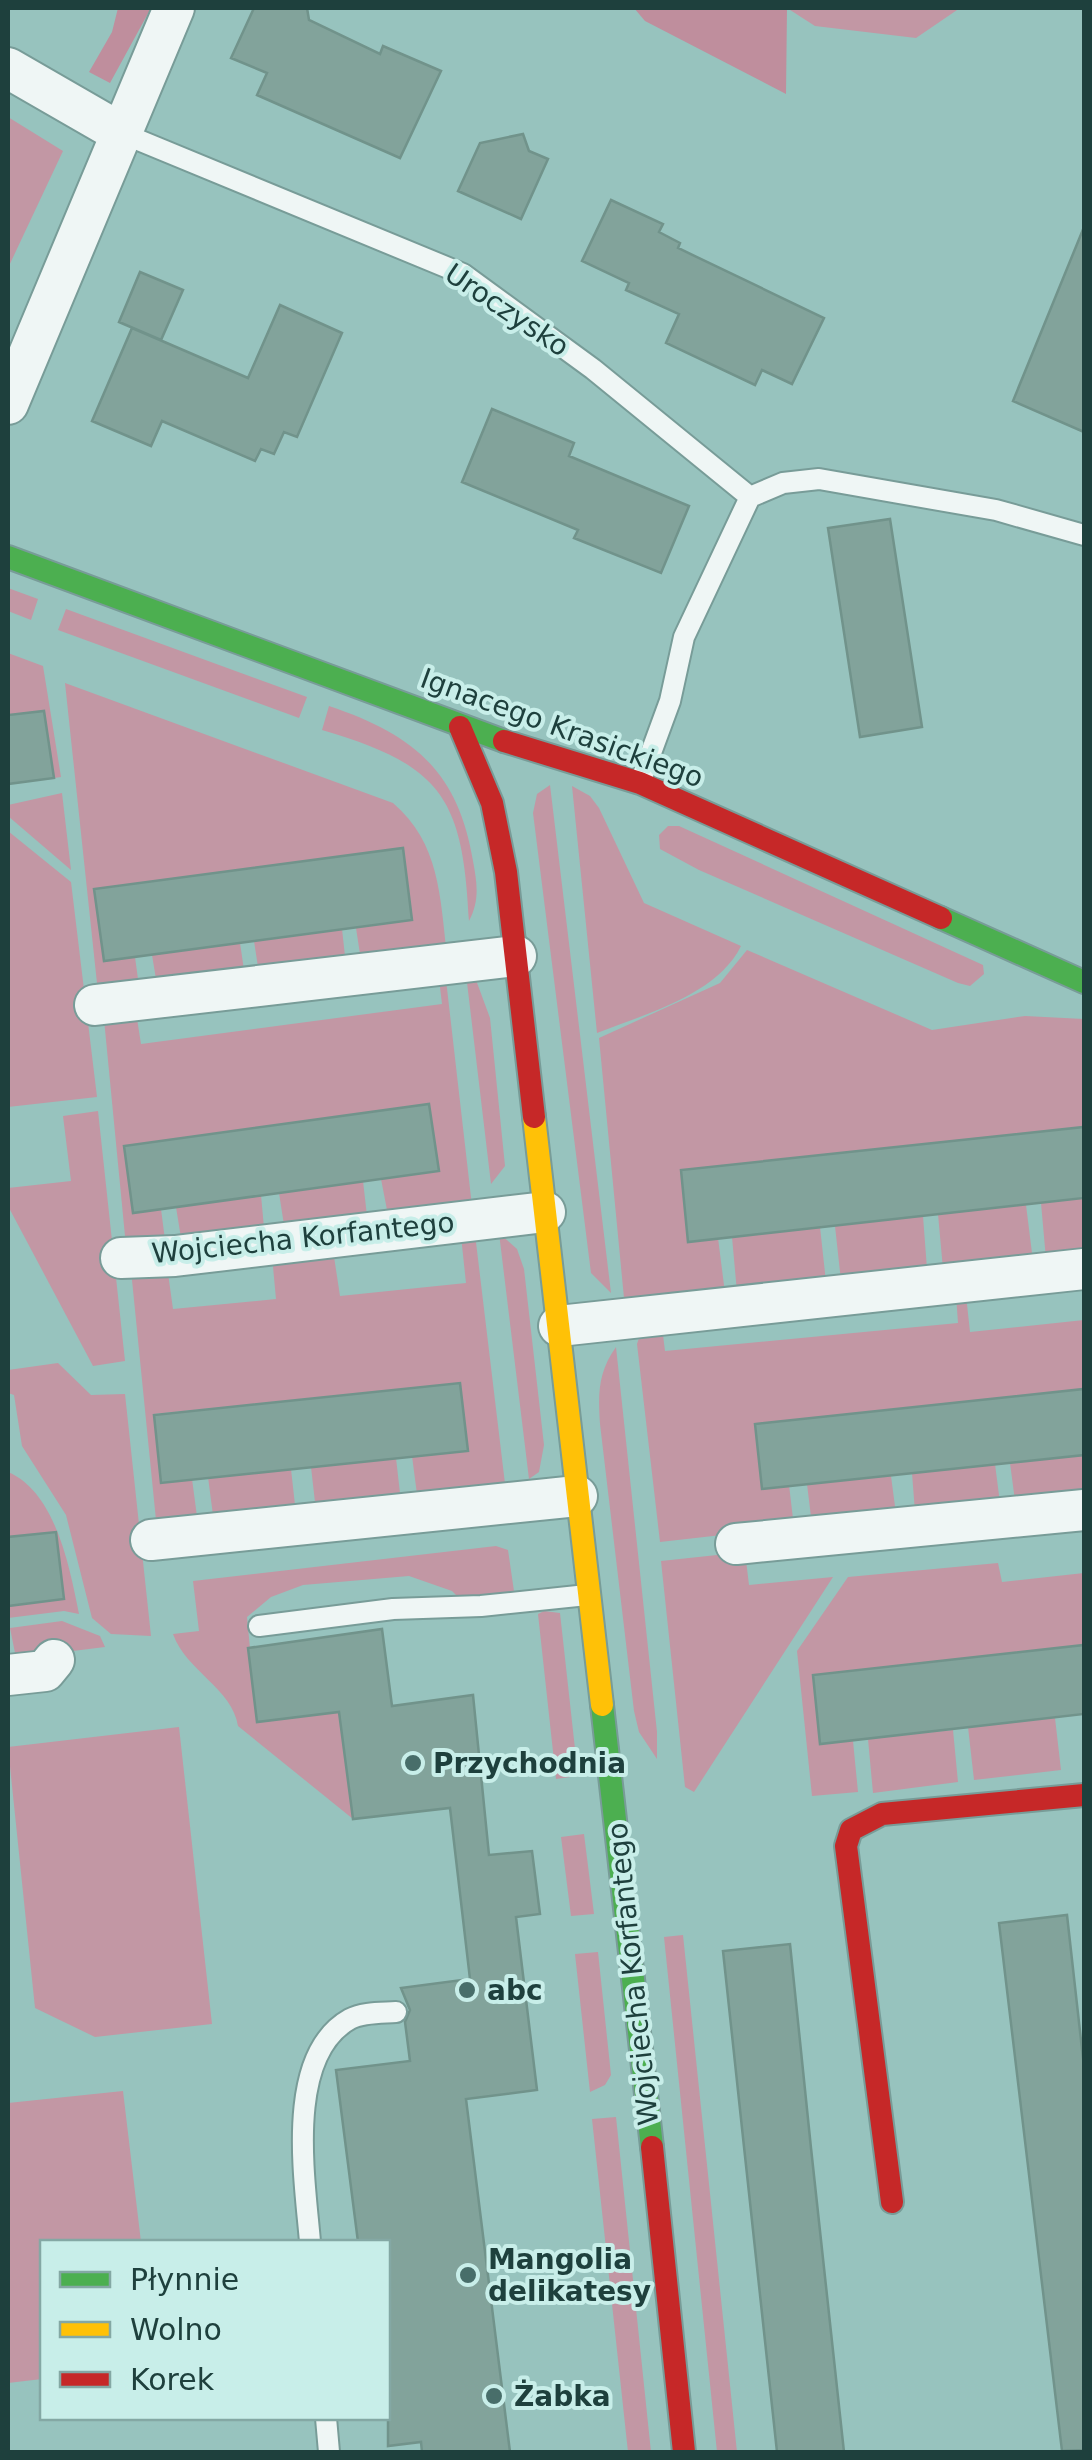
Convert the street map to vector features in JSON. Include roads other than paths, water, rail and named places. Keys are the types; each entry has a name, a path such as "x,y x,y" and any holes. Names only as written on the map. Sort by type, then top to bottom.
{"street":[{"path":"8,404 174,8"},
{"name":"Uroczysko","path":"8,68 119,132"},
{"name":"Ignacego Krasickiego","path":"8,557 327,672 460,726 640,783 1084,982"},
{"name":"Wojciecha Korfantego","path":"460,726 492,803 506,872 684,2452"},
{"path":"95,1005 516,956"},
{"name":"Wojciecha Korfantego","path":"121,1258 175,1256 545,1212"},
{"path":"559,1326 1084,1269"},
{"path":"152,1540 578,1496"},
{"path":"736,1544 1084,1510"},
{"path":"8,1676 45,1671 54,1660"},
{"path":"892,2202 846,1846 852,1830 882,1814 1084,1796"}],"lane":[{"name":"Uroczysko","path":"119,132 464,274 594,369 750,498"},
{"path":"640,783 670,702 684,637 723,546 750,498 783,484 819,479 996,510 1084,535"},
{"path":"259,1626 393,1609 481,1606 589,1595"},
{"path":"310,2240 302,2148 304,2104 316,2059 333,2031 354,2016 396,2012"},
{"path":"326,2420 329,2452"}],"place":[{"name":"Przychodnia","path":"413,1763"},
{"name":"abc","path":"467,1990"},
{"name":"Mangolia delikatesy","path":"468,2275"},
{"name":"Żabka","path":"494,2396"}]}
